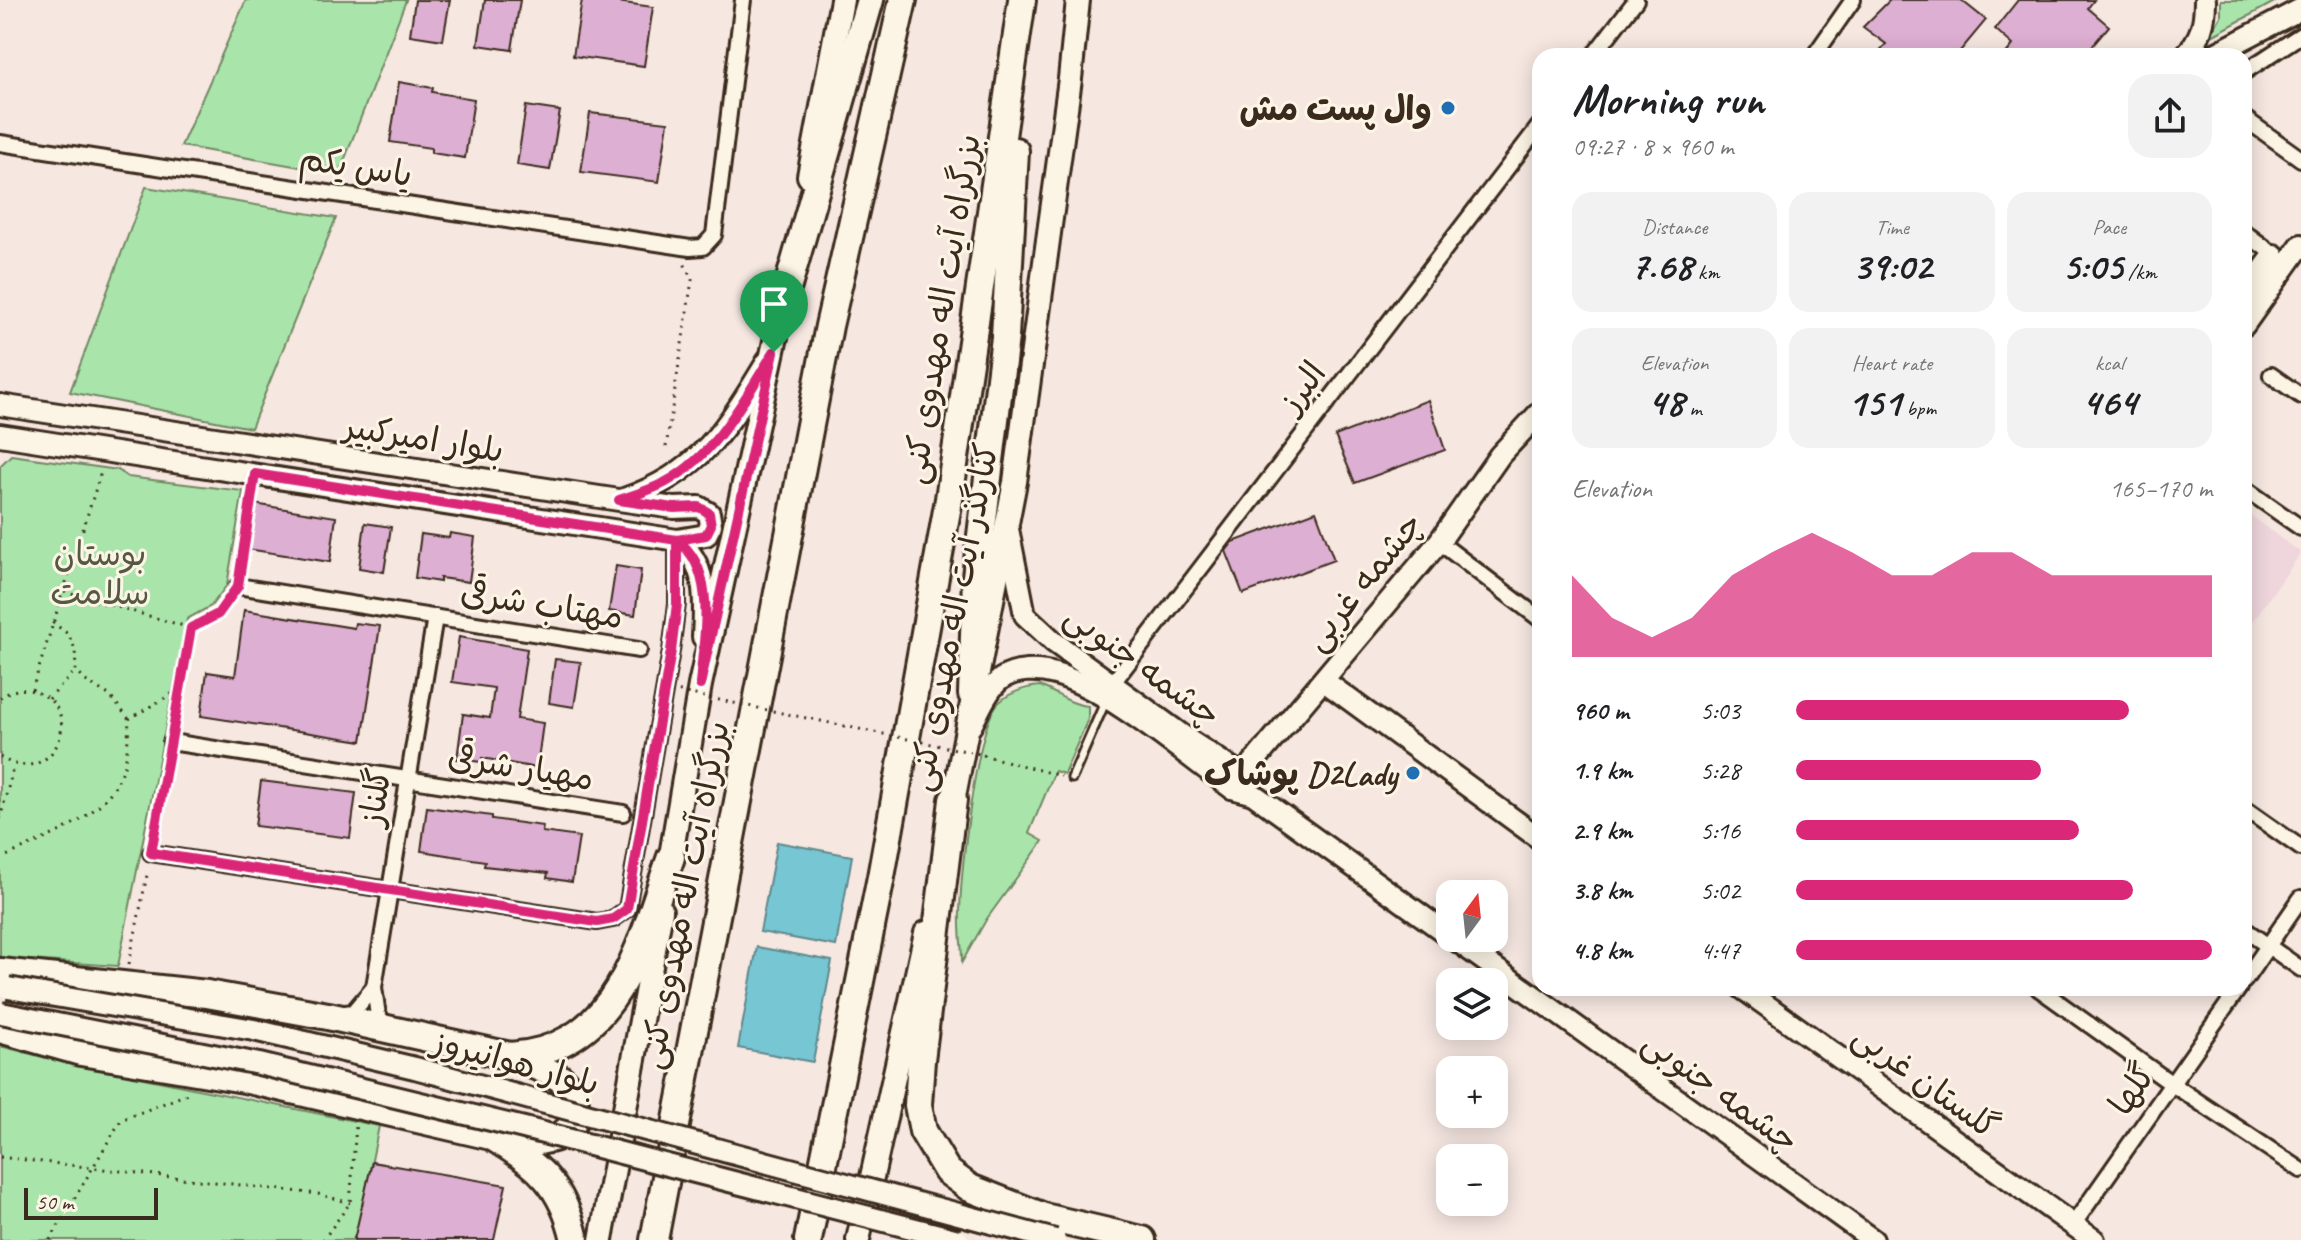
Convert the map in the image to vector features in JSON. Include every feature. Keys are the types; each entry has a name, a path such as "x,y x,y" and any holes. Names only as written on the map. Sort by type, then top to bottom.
{"highway":[{"path":"788,286 870,0"},
{"name":"بزرگراه آیت اله مهدوی کنی","path":"654,1240 829,326 903,0"},
{"name":"بزرگراه آیت اله مهدوی کنی","path":"808,1240 881,877 949,499 1018,46 1022,0"},
{"path":"972,694 976,577 1005,337 1018,46"},
{"path":"953,800 921,1060 918,1105 923,1131 947,1171 970,1188 1050,1229"},
{"path":"510,1056 537,1054 558,1046 603,1012 629,974 671,857"},
{"path":"0,1029 81,1052 244,1079 491,1136 534,1142 557,1137 569,1129 576,1113 575,1099 564,1081 545,1069 510,1056 328,1016 207,994 3,983"},
{"path":"491,1136 527,1158 544,1175 562,1198 575,1240"},
{"path":"942,1240 940,1217 947,1205 958,1200 969,1200 1050,1229 1142,1240"}],"main road":[{"path":"601,1240 700,685 788,286 842,0"},
{"name":"کنارگذر آیت اله مهدوی کنی","path":"858,1240 909,1016 953,800 972,746 972,694 1008,526 1066,109 1078,0"},
{"path":"2192,48 2205,26 2205,0"},
{"path":"2226,48 2301,9"},
{"path":"2252,288 2301,245"},
{"path":"2252,311 2281,260"},
{"name":"بلوار امیرکبیر","path":"0,405 619,500 669,481 701,456 740,407 774,352"},
{"name":"چشمه غربی","path":"1237,781 1439,542 1500,455 1532,421"},
{"name":"بلوار امیرکبیر","path":"3,438 107,451 677,540"},
{"path":"619,500 674,508 699,507 709,513 711,525 706,535 677,540"},
{"name":"چشمه جنوبی","path":"1008,526 1025,615 1109,691 1436,926"},
{"path":"677,540 688,548 698,562 702,577 705,612 700,685"},
{"name":"چشمه جنوبی","path":"972,746 987,695 1001,679 1021,670 1054,674 1109,691"},
{"path":"1324,681 1532,833"},
{"name":"چشمه جنوبی","path":"1472,952 1532,995"},
{"name":"بلوار هوانیروز","path":"3,983 254,1030 1050,1229"},
{"name":"چشمه جنوبی","path":"1533,996 1873,1240"},
{"name":"گلستان غربی","path":"1753,996 2094,1240"},
{"name":"بلوار هوانیروز","path":"0,1013 259,1064 524,1128 958,1240"}],"street":[{"name":"یاس یکم","path":"0,143 703,247 714,235 743,0"},
{"path":"1599,48 1636,0"},
{"path":"1820,48 1853,0"},
{"path":"2252,67 2301,35"},
{"path":"2252,124 2301,159"},
{"name":"البرز","path":"1109,691 1532,136"},
{"path":"2252,238 2281,260"},
{"path":"2271,375 2301,396"},
{"path":"2252,494 2301,528"},
{"path":"151,853 597,922 613,919 627,909 671,651 677,604 677,540"},
{"path":"1439,542 1532,613"},
{"name":"مهتاب شرقی","path":"238,586 639,650"},
{"name":"گلناز","path":"374,987 435,617"},
{"name":"مهیار شرقی","path":"171,742 623,813"},
{"path":"2252,814 2301,848"},
{"path":"2252,969 2301,898"},
{"path":"2252,935 2301,969"},
{"path":"328,1016 353,1012 374,987"},
{"path":"374,987 378,1016 388,1029"},
{"path":"2049,996 2172,1084 2301,1170"},
{"name":"گلها","path":"2073,1225 2233,996"}],"lane":[{"path":"1072,778 1109,691"}],"path":[{"path":"666,447 692,280 676,245"},
{"path":"32,690 107,451"},
{"path":"62,592 191,628 218,614 238,586 255,474"},
{"path":"0,859 83,818 103,800 121,776 128,746 129,719 109,695 84,680 76,670 75,649 68,634 52,622"},
{"path":"129,968 191,628"},
{"path":"49,699 76,670"},
{"path":"129,719 180,689"},
{"path":"0,698 19,690 32,690 49,699 59,713 62,725 56,748 38,763 14,765 1,759"},
{"path":"671,690 972,746 1072,778"},
{"path":"0,819 14,765"},
{"path":"50,1240 121,1120 201,1088"},
{"path":"323,1240 350,1203 356,1121"},
{"path":"0,1157 318,1194 350,1203"}],"shaded area":[{"path":"2252,516 2301,553 2252,623"}],"green space":[{"path":"246,0 406,0 339,174 181,146"},
{"path":"2221,0 2278,0 2210,37 2221,16"},
{"path":"146,187 336,218 251,428 70,392"},
{"name":"بوستان سلامت","path":"11,455 118,470 128,477 243,491 227,585 211,606 187,619 118,966 0,958 0,466"},
{"path":"1040,686 1088,706 1088,719 1064,774 1055,771 1029,833 1043,841 986,920 962,962 960,918 963,867 970,805 988,722 996,706 1005,698"},
{"path":"0,1046 379,1126 357,1233 352,1240 0,1240"}],"water":[{"path":"777,842 852,856 836,946 760,932"},
{"path":"757,947 832,961 813,1062 738,1048"}],"building":[{"path":"415,0 450,0 443,40 410,35"},
{"path":"485,0 520,0 512,50 478,45"},
{"path":"582,0 653,7 644,66 573,56"},
{"path":"1890,0 1961,0 1986,20 1963,48 1882,48 1886,44 1863,27"},
{"path":"2018,0 2094,0 2088,8 2109,26 2091,48 2011,48 2013,45 1995,29"},
{"path":"399,82 433,88 432,92 474,99 465,158 431,153 431,148 390,142"},
{"path":"526,106 560,111 550,170 517,165"},
{"path":"590,113 668,122 659,182 581,172"},
{"path":"1428,400 1445,450 1355,483 1335,436"},
{"path":"254,504 336,517 330,562 247,549"},
{"path":"1316,511 1334,560 1243,594 1226,551 1233,542"},
{"path":"365,523 391,527 384,572 359,568"},
{"path":"450,533 475,537 469,582 415,578 421,534 449,538"},
{"path":"616,566 641,570 635,615 609,611"},
{"path":"244,610 354,628 355,623 380,626 362,741 201,716 207,672 235,676"},
{"path":"459,637 527,649 517,719 543,723 537,768 482,758 482,762 457,759 463,714 490,718 494,688 452,682"},
{"path":"555,659 581,662 574,707 549,703"},
{"path":"261,781 356,793 350,838 255,826"},
{"path":"427,807 543,826 542,832 579,837 572,882 547,878 548,873 484,866 485,861 421,851"},
{"path":"372,1162 506,1185 494,1240 354,1240"}],"place":[{"name":"وال پست مش","path":"1448,108"},
{"name":"پوشاک D2Lady","path":"1413,773"}],"route":[{"path":"774,352 700,685 705,612 702,577 698,562 688,548 677,540 677,604 671,651 627,909 613,919 597,922 151,853 191,628 218,614 238,586 255,474 677,540 706,535 711,525 709,513 699,507 674,508 619,500 669,481 701,456 740,407 774,352"}]}
